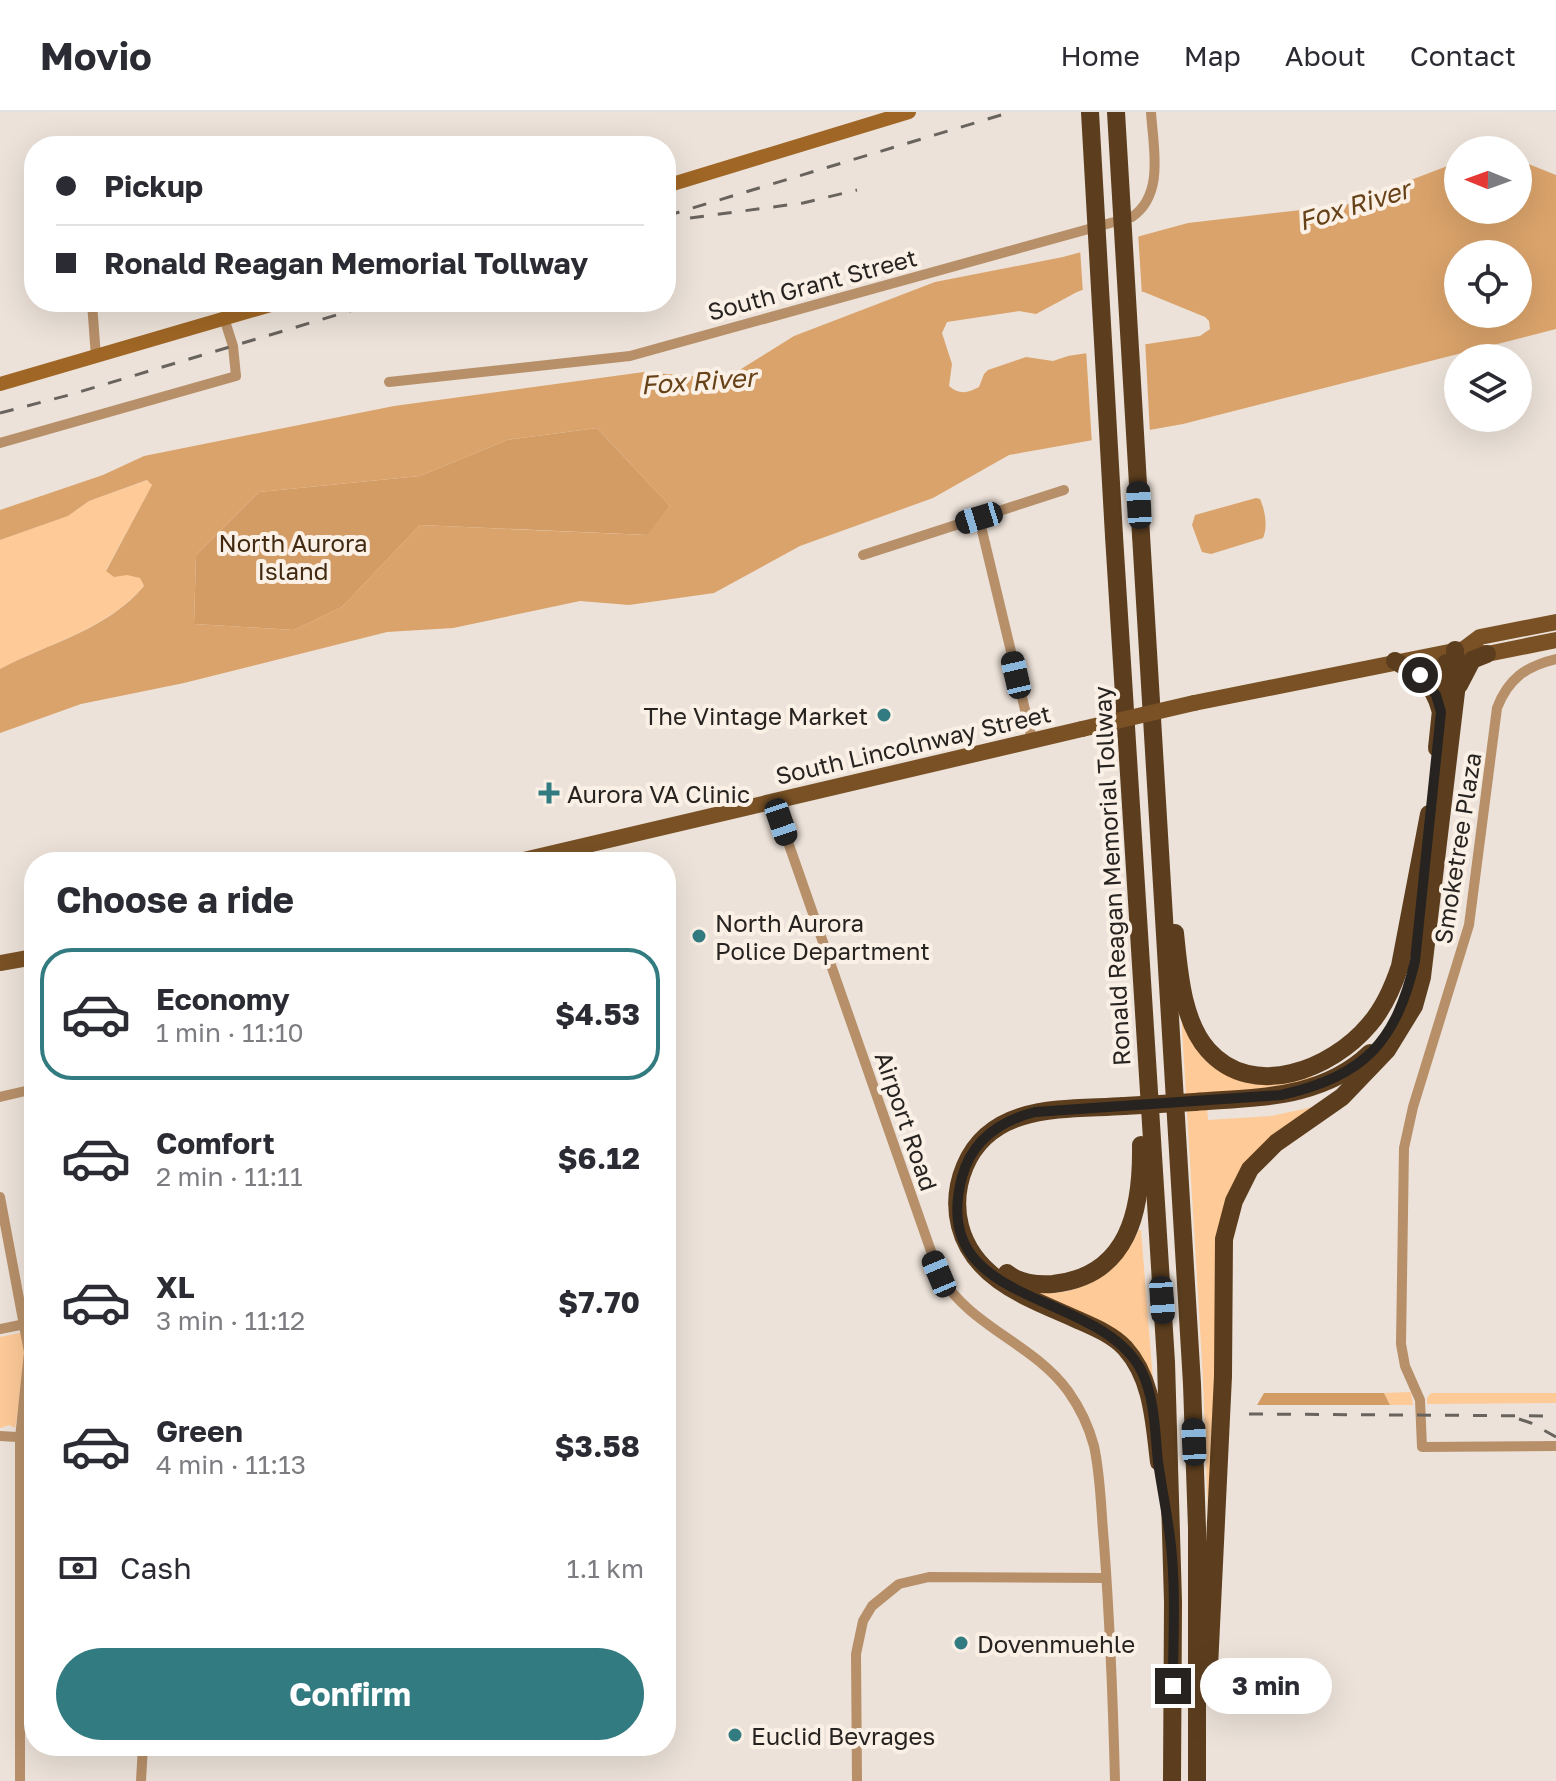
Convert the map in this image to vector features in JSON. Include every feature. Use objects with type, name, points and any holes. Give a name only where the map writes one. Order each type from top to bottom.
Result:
[{"type":"highway","name":"Ronald Reagan Memorial Tollway","points":[[1090,112],[1166,1362],[1172,1781]]},
{"type":"highway","name":"Ronald Reagan Memorial Tollway","points":[[1116,112],[1192,1384],[1197,1528],[1197,1781]]},
{"type":"highway","points":[[1197,1758],[1207,1718],[1217,1526],[1224,1239],[1234,1201],[1250,1169],[1276,1143],[1342,1097],[1387,1050],[1414,1006],[1422,977],[1456,692],[1456,650]]},
{"type":"highway","points":[[1195,1107],[1312,1089],[1359,1064],[1376,1047],[1406,1000],[1415,961],[1441,712],[1456,650]]},
{"type":"highway","points":[[1456,692],[1472,660],[1487,654]]},
{"type":"highway","points":[[1395,661],[1420,675],[1430,685],[1441,712]]},
{"type":"highway","points":[[1158,844],[1170,893],[1186,1000],[1198,1037],[1209,1052],[1239,1072],[1266,1077],[1284,1076],[1330,1057],[1353,1042],[1369,1026],[1388,997],[1400,966],[1431,801]]},
{"type":"highway","points":[[1171,1548],[1151,1404],[1142,1372],[1124,1347],[1097,1329],[999,1281],[980,1265],[964,1241],[958,1218],[958,1193],[964,1168],[974,1148],[989,1132],[1011,1118],[1035,1112],[1272,1107],[1318,1097],[1340,1085],[1387,1050]]},
{"type":"highway","points":[[1124,1111],[1025,1125],[1003,1135],[986,1151],[971,1178],[968,1202],[971,1227],[980,1247],[1012,1277],[1036,1285],[1074,1281],[1103,1266],[1120,1247],[1131,1229],[1139,1189],[1140,1123],[1147,1083]]},
{"type":"main road","points":[[676,183],[909,112]]},
{"type":"main road","points":[[0,384],[245,312]]},
{"type":"main road","name":"South Lincolnway Street","points":[[1456,650],[1480,637],[1556,622]]},
{"type":"main road","name":"South Lincolnway Street","points":[[558,852],[1194,703],[1456,650],[1487,654],[1556,640]]},
{"type":"main road","points":[[0,963],[24,959]]},
{"type":"street","name":"South Grant Street","points":[[389,382],[630,356],[1132,217],[1145,208],[1155,183],[1151,112]]},
{"type":"street","points":[[93,312],[96,357]]},
{"type":"street","points":[[0,443],[236,376],[233,346],[224,318]]},
{"type":"street","points":[[863,555],[1064,490]]},
{"type":"street","points":[[979,518],[1032,739]]},
{"type":"street","name":"Smoketree Plaza","points":[[1556,659],[1535,664],[1515,678],[1497,708],[1469,925],[1413,1107],[1404,1148],[1401,1344],[1405,1366],[1420,1400],[1422,1447],[1556,1446]]},
{"type":"street","name":"Airport Road","points":[[774,802],[939,1274],[953,1295],[974,1316],[1051,1371],[1070,1393],[1084,1417],[1097,1466],[1113,1689],[1115,1781]]},
{"type":"street","points":[[0,1097],[24,1091]]},
{"type":"street","points":[[0,1197],[24,1319]]},
{"type":"street","points":[[0,1329],[24,1324]]},
{"type":"street","points":[[20,1781],[20,1438],[24,1406]]},
{"type":"street","points":[[0,1436],[24,1438]]},
{"type":"street","points":[[857,1781],[858,1638],[872,1606],[899,1584],[929,1577],[1106,1578]]},
{"type":"street","points":[[141,1781],[142,1756]]},
{"type":"shaded area","points":[[148,480],[152,485],[106,570],[114,577],[127,574],[140,578],[144,586],[129,601],[95,624],[0,669],[0,540],[68,516],[89,501]]},
{"type":"shaded area","points":[[1181,1012],[1211,1062],[1312,1074],[1314,1081],[1283,1087],[1206,1093],[1208,1120],[1271,1116],[1313,1107],[1252,1157],[1217,1312],[1209,1544],[1203,1378]]},
{"type":"shaded area","points":[[1139,1230],[1153,1381],[1145,1366],[1031,1291],[1065,1292],[1095,1280],[1120,1259]]},
{"type":"shaded area","points":[[24,1332],[24,1379],[15,1428],[9,1425],[0,1428],[0,1337]]},
{"type":"shaded area","points":[[1411,1392],[1413,1405],[1390,1405],[1384,1393]]},
{"type":"shaded area","points":[[1431,1393],[1556,1393],[1556,1403],[1427,1404]]},
{"type":"green space","name":"North Aurora Island","points":[[597,428],[670,506],[648,535],[420,525],[342,607],[294,630],[194,624],[196,555],[259,492],[420,476],[507,440]]},
{"type":"green space","points":[[1264,1393],[1384,1393],[1390,1405],[1257,1405]]},
{"type":"water","name":"Fox River","points":[[1532,166],[1556,175],[1556,329],[1497,344],[1444,344],[1444,358],[1183,424],[1009,455],[933,498],[800,546],[714,593],[629,605],[580,601],[453,628],[387,632],[184,683],[81,704],[0,733],[0,669],[95,625],[113,614],[144,586],[140,578],[127,575],[114,577],[106,571],[152,485],[147,480],[89,501],[68,516],[0,540],[0,510],[103,475],[144,456],[394,406],[644,372],[725,379],[794,336],[935,282],[1063,257],[1188,223],[1345,205],[1444,167],[1444,224],[1532,224]],"holes":[[[1088,288],[1144,292],[1205,317],[1210,329],[1200,336],[1068,356],[1053,361],[1026,357],[988,370],[979,387],[971,391],[960,392],[949,386],[952,364],[942,333],[947,322],[1019,311],[1036,314]],[[597,428],[670,506],[647,535],[420,525],[342,607],[294,630],[194,624],[196,555],[259,492],[420,476],[507,440]]]},
{"type":"water","points":[[1260,499],[1264,513],[1263,538],[1211,554],[1202,552],[1192,525],[1195,515]]},
{"type":"pier","points":[[1138,232],[1142,295],[1118,292],[1083,294],[1080,248]]},
{"type":"pier","points":[[1145,339],[1150,434],[1092,445],[1086,349]]},
{"type":"railway","points":[[676,213],[1011,112]]},
{"type":"railway","points":[[690,218],[803,203],[857,190]]},
{"type":"railway","points":[[0,413],[347,312]]},
{"type":"railway","points":[[1249,1414],[1556,1416]]},
{"type":"railway","points":[[1519,1419],[1556,1437]]},
{"type":"place","name":"The Vintage Market","points":[[884,715]]},
{"type":"place","name":"Aurora VA Clinic","points":[[549,793]]},
{"type":"place","name":"North Aurora Police Department","points":[[699,936]]},
{"type":"place","name":"Dovenmuehle","points":[[961,1643]]},
{"type":"place","name":"Euclid Bevrages","points":[[735,1735]]},
{"type":"route","points":[[1173,1686],[1171,1548],[1151,1404],[1142,1372],[1124,1347],[1097,1329],[1024,1295],[999,1281],[980,1265],[964,1241],[958,1218],[958,1193],[964,1168],[974,1148],[989,1132],[1011,1118],[1035,1112],[1281,1095],[1312,1089],[1359,1064],[1376,1047],[1406,1000],[1415,961],[1441,712],[1436,695],[1420,675]]}]
